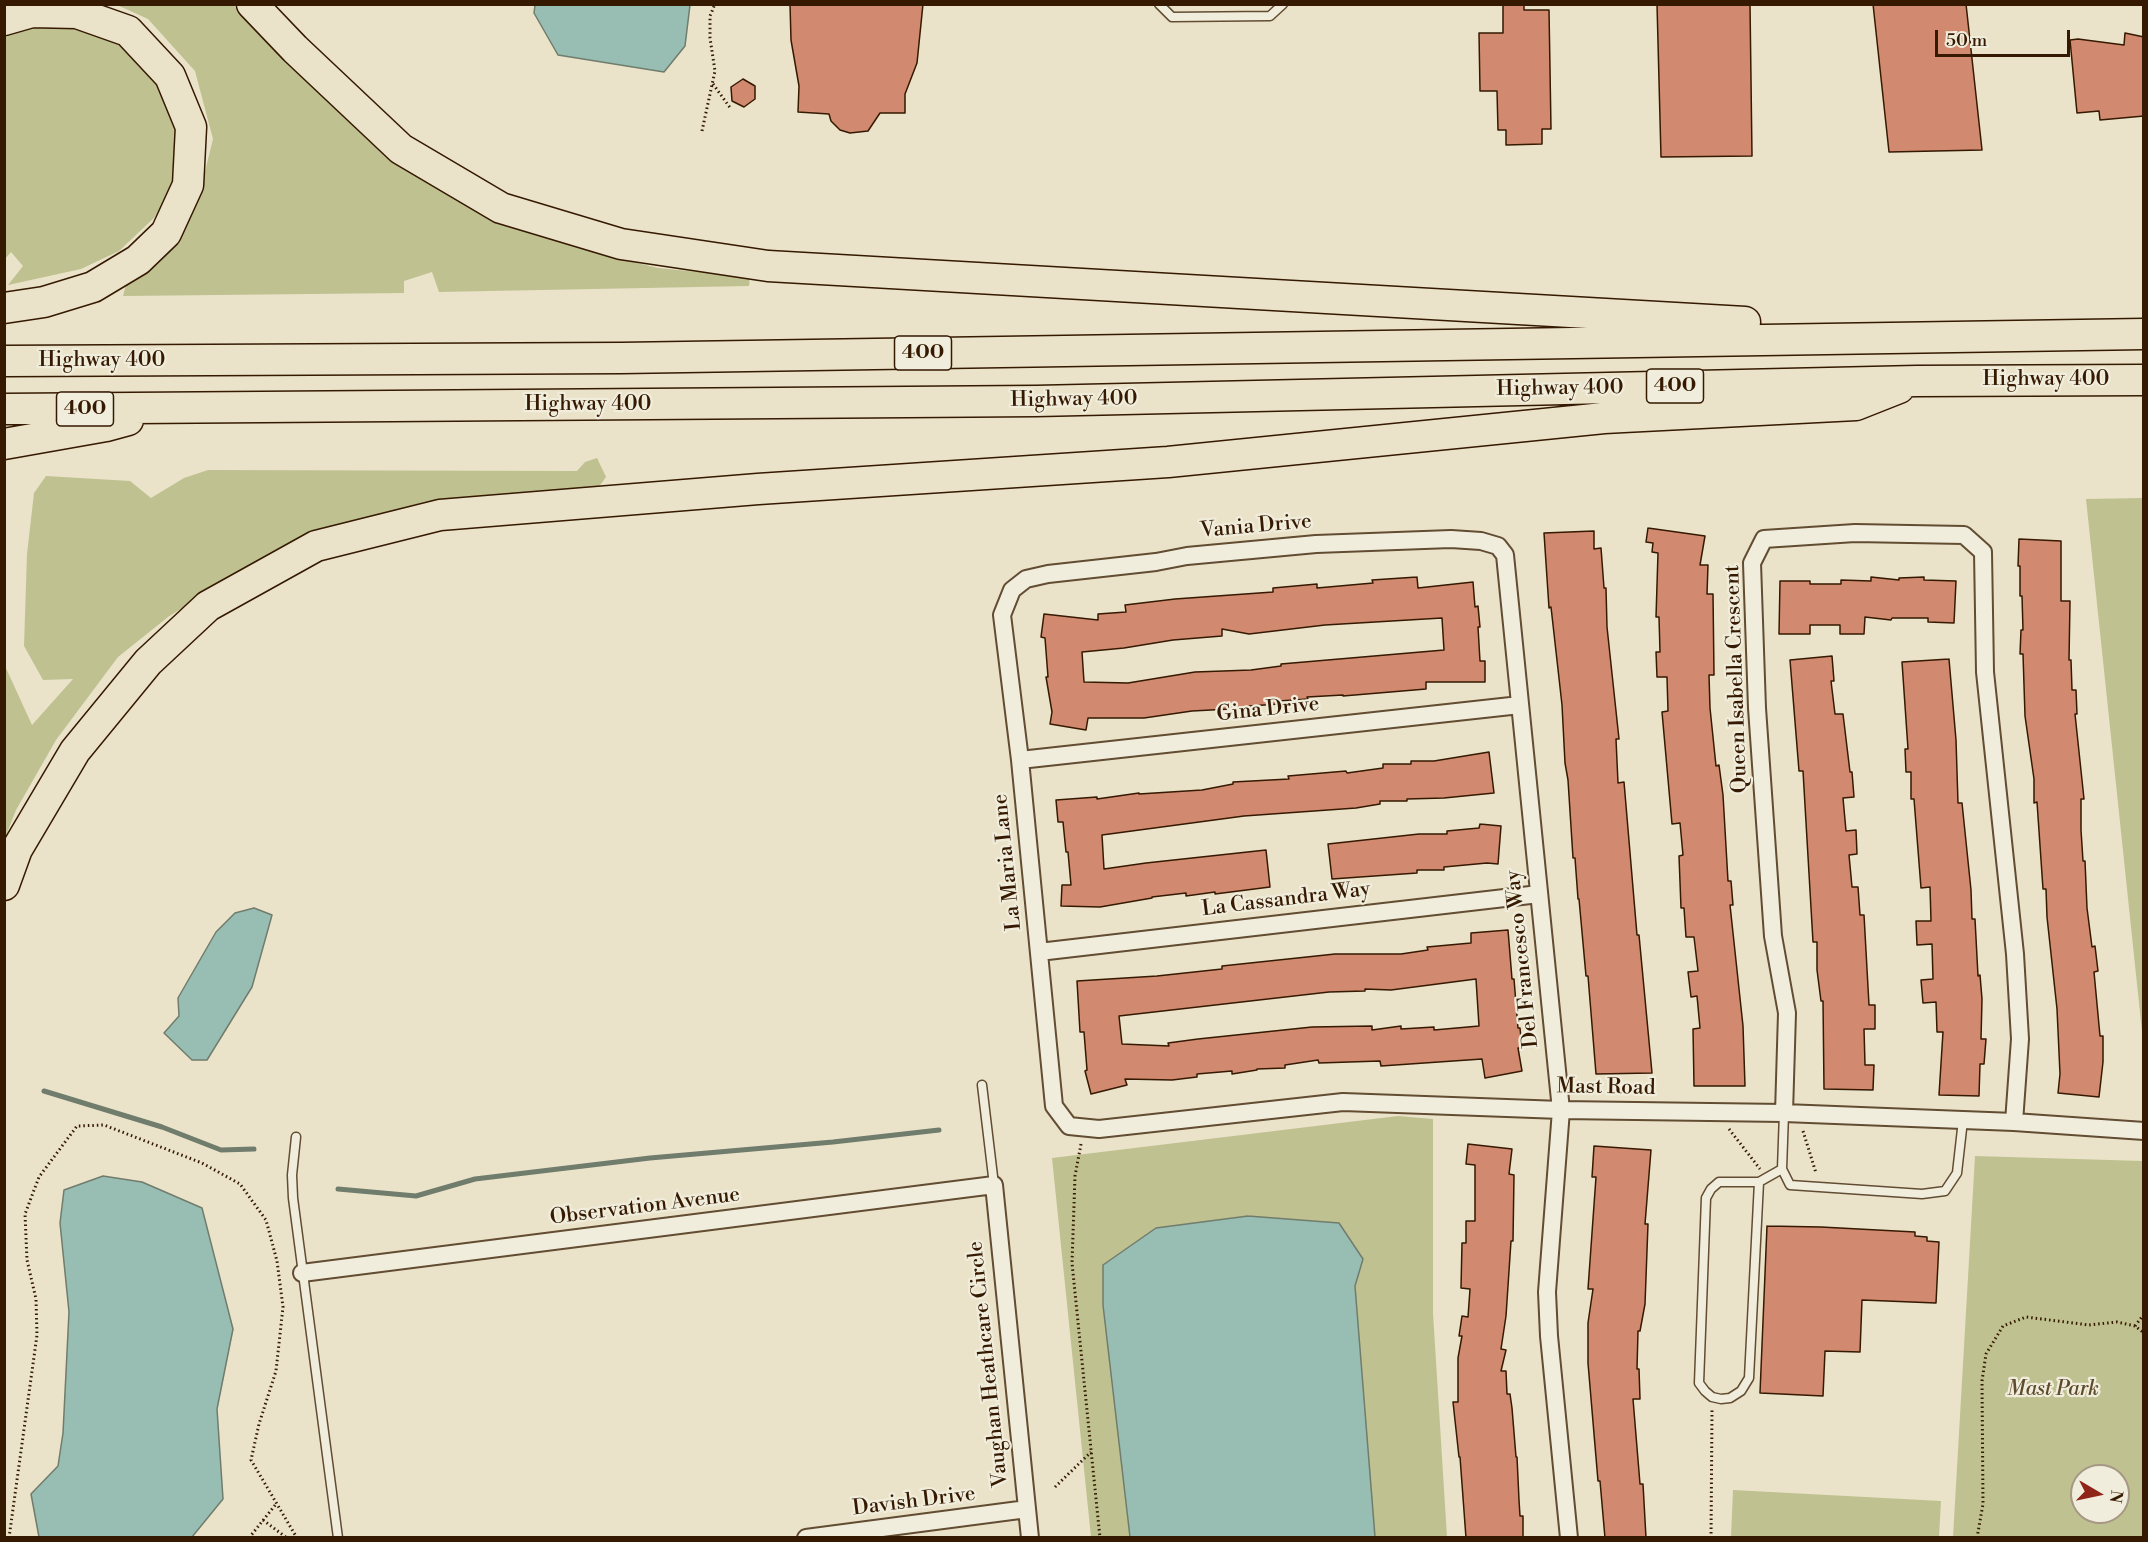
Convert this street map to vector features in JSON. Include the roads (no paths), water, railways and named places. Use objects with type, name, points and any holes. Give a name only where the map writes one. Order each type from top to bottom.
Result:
[{"type":"highway","points":[[252,4],[295,49],[401,149],[501,208],[621,244],[768,266],[1785,324],[1842,339]]},
{"type":"highway","points":[[4,20],[32,12],[77,13],[128,31],[170,76],[191,126],[188,185],[166,233],[138,260],[93,287],[44,302],[4,308]]},
{"type":"highway","name":"Highway 400","points":[[4,361],[609,358],[2144,334]]},
{"type":"highway","name":"Highway 400","points":[[4,409],[1035,401],[1917,381],[2144,380]]},
{"type":"highway","points":[[4,885],[17,849],[75,751],[148,662],[208,606],[316,546],[440,515],[758,489],[1168,462],[1604,418],[1856,405],[1917,381]]},
{"type":"highway","points":[[4,444],[106,426],[166,408]]},
{"type":"street","name":"Queen Isabella Crescent","points":[[1790,1113],[1787,1013],[1773,936],[1757,708],[1752,563],[1764,539],[1855,533],[1964,535],[1983,552],[1984,672],[2015,954],[2020,1039],[2014,1122]]},
{"type":"street","name":"Vania Drive","points":[[1012,590],[1026,579],[1048,574],[1156,562],[1187,556],[1316,544],[1451,539],[1481,541],[1498,546],[1505,555]]},
{"type":"street","name":"Del Francesco Way","points":[[1505,555],[1561,1110],[1547,1292],[1549,1336],[1569,1538]]},
{"type":"street","name":"La Maria Lane","points":[[1012,590],[1002,615],[1020,760],[1054,1106],[1077,1127]]},
{"type":"street","name":"Gina Drive","points":[[1020,760],[1520,705]]},
{"type":"street","name":"La Cassandra Way","points":[[1039,952],[1539,894]]},
{"type":"street","name":"Mast Road","points":[[1077,1127],[1099,1129],[1343,1101],[1561,1110],[1790,1113],[2014,1122],[2144,1131]]},
{"type":"street","name":"Observation Avenue","points":[[302,1273],[994,1185]]},
{"type":"street","name":"Vaughan Heathcare Circle","points":[[994,1185],[1030,1538]]},
{"type":"street","name":"Davish Drive","points":[[816,1537],[1027,1509]]},
{"type":"lane","points":[[1159,4],[1172,17],[1270,16],[1283,4]]},
{"type":"lane","points":[[982,1085],[994,1185]]},
{"type":"lane","points":[[1790,1113],[1782,1169],[1790,1185],[1922,1194],[1945,1191],[1957,1173],[1963,1120]]},
{"type":"lane","points":[[296,1137],[292,1175],[302,1273],[338,1538]]},
{"type":"lane","points":[[1763,1180],[1749,1378],[1741,1391],[1730,1398],[1712,1397],[1699,1383],[1706,1198],[1719,1182],[1763,1180],[1782,1169]]},
{"type":"water","points":[[535,5],[690,5],[685,46],[664,72],[558,55],[534,13]]},
{"type":"water","points":[[254,908],[272,915],[252,987],[207,1060],[192,1060],[164,1033],[179,1016],[178,998],[216,932],[235,913]]},
{"type":"water","points":[[103,1176],[142,1182],[202,1208],[233,1329],[217,1409],[223,1499],[192,1537],[39,1537],[31,1494],[58,1466],[63,1433],[69,1312],[60,1223],[64,1190]]},
{"type":"water","points":[[1248,1216],[1339,1223],[1363,1259],[1355,1286],[1375,1537],[1130,1537],[1103,1305],[1103,1265],[1156,1228]]},
{"type":"waterway","points":[[44,1091],[162,1127],[221,1150],[254,1149]]},
{"type":"waterway","points":[[338,1189],[416,1196],[475,1179],[650,1158],[939,1130]]},
{"type":"park label","name":"Mast Park","points":[[2053,1390]]}]
